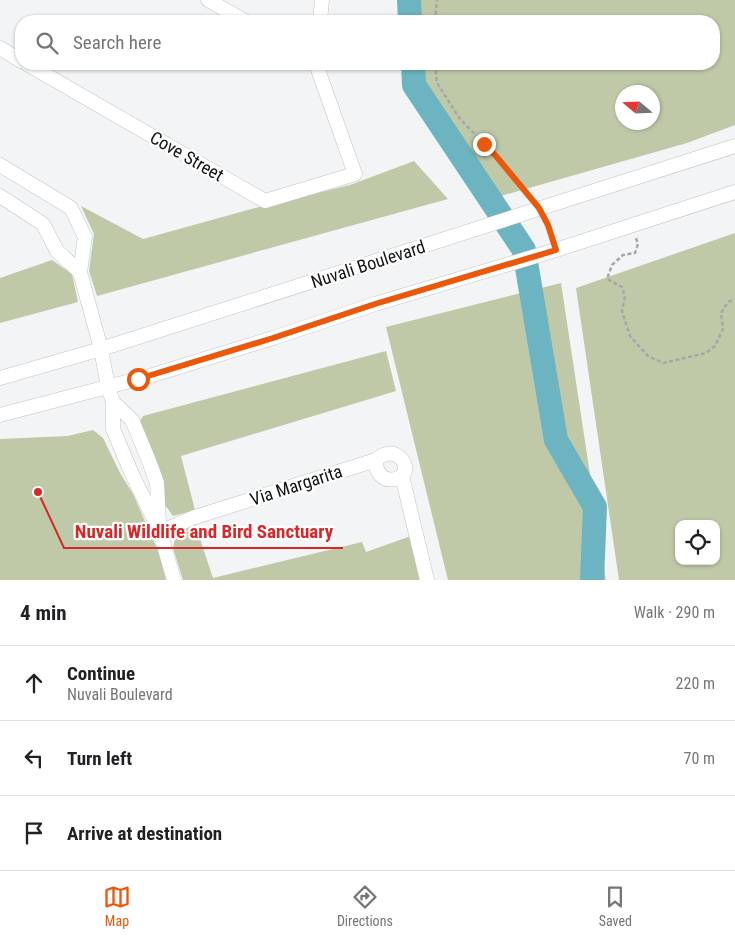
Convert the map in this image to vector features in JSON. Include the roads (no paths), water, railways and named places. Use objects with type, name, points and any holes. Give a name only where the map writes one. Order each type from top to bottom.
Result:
[{"type":"street","points":[[208,0],[234,15]]},
{"type":"street","points":[[321,15],[322,0]]},
{"type":"street","points":[[0,48],[15,57]]},
{"type":"street","name":"Cove Street","points":[[37,70],[265,201],[355,174],[318,70]]},
{"type":"street","name":"Nuvali Boulevard","points":[[0,378],[101,350],[735,146]]},
{"type":"street","points":[[0,164],[71,208],[85,237],[80,272],[113,402],[113,429],[160,532],[174,580]]},
{"type":"street","points":[[0,415],[153,375],[375,304],[550,252],[735,192]]},
{"type":"street","points":[[0,196],[44,224],[57,251],[80,272]]},
{"type":"street","points":[[113,402],[132,420],[157,483],[160,532]]},
{"type":"street","points":[[402,476],[391,480],[381,476],[375,466],[376,460],[381,455],[387,453],[400,457],[404,463],[402,476],[427,580]]},
{"type":"street","name":"Via Margarita","points":[[160,532],[195,517],[376,460]]},
{"type":"waterway","points":[[409,0],[410,15]]},
{"type":"waterway","points":[[413,70],[414,85],[524,250],[556,440],[595,507],[592,580]]},
{"type":"place","name":"Nuvali Wildlife and Bird Sanctuary","points":[[38,492]]}]
